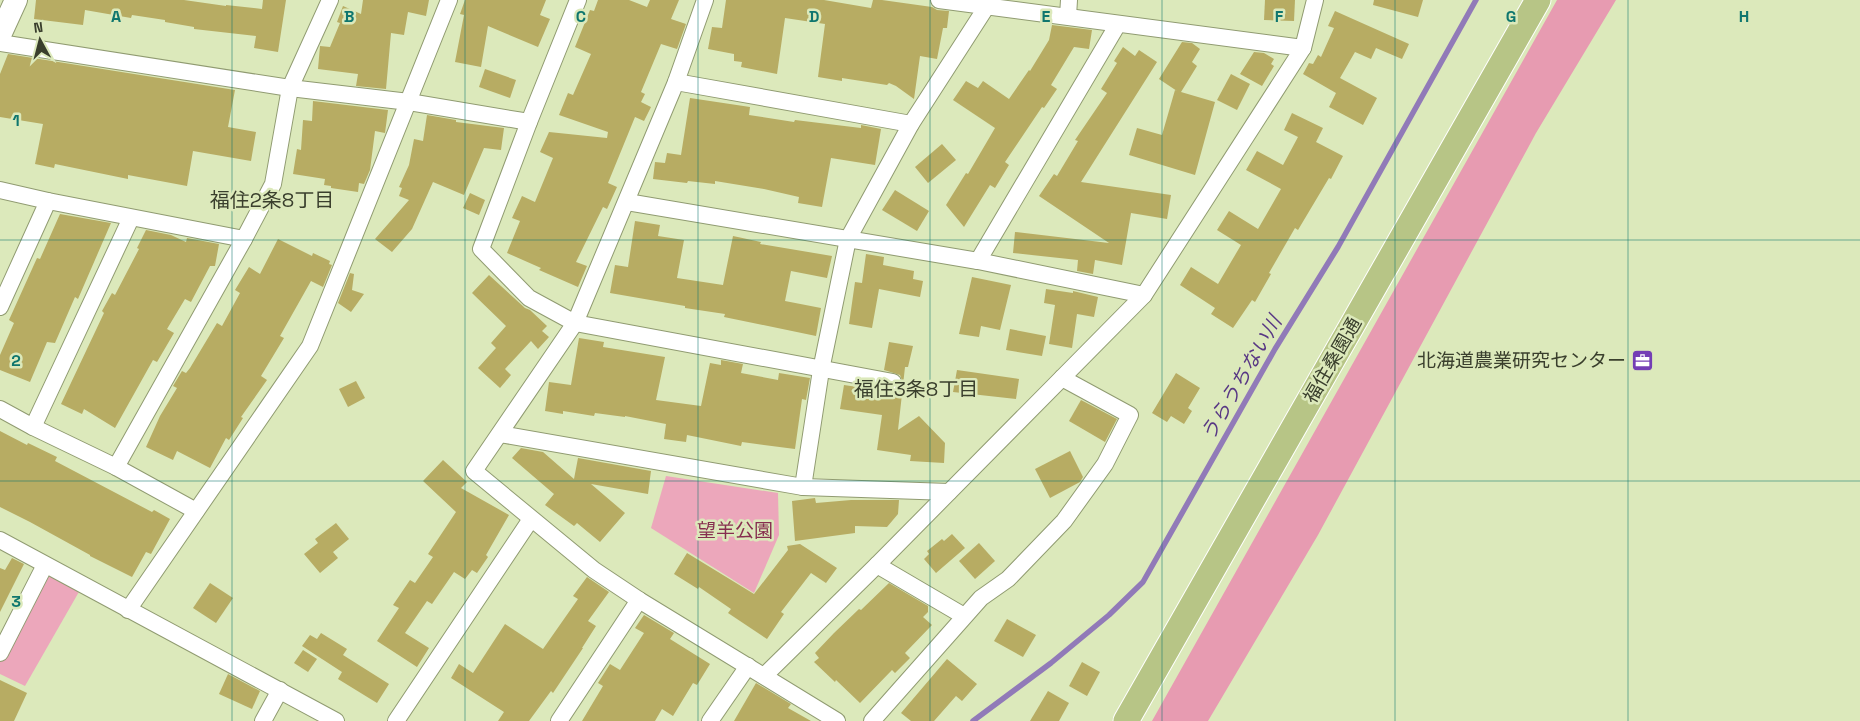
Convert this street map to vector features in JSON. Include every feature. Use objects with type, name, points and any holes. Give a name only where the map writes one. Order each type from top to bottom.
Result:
[{"type":"main road","name":"福住桑園通","points":[[1126,721],[1538,0]]},
{"type":"street","points":[[0,35],[16,0]]},
{"type":"street","points":[[116,467],[244,238],[272,184],[290,88],[330,0]]},
{"type":"street","points":[[128,610],[310,346],[449,0]]},
{"type":"street","points":[[578,0],[481,249],[529,298],[575,323],[893,382]]},
{"type":"street","points":[[705,0],[676,82],[575,323],[474,471],[594,570],[639,600],[837,721]]},
{"type":"street","points":[[939,0],[987,6],[1068,8],[1118,24],[1303,48]]},
{"type":"street","points":[[764,676],[878,565],[1144,295],[1303,48],[1315,0]]},
{"type":"street","points":[[803,487],[821,370],[848,239],[912,124],[987,6]]},
{"type":"street","points":[[978,261],[1118,24]]},
{"type":"street","points":[[0,43],[290,88],[409,102],[529,122]]},
{"type":"street","points":[[676,82],[912,124]]},
{"type":"street","points":[[0,190],[130,218],[244,238]]},
{"type":"street","points":[[0,307],[48,201]]},
{"type":"street","points":[[627,202],[978,261],[1144,295]]},
{"type":"street","points":[[33,427],[130,218]]},
{"type":"street","points":[[872,721],[981,598],[1008,579],[1064,521],[1105,464],[1130,415],[1062,378]]},
{"type":"street","points":[[0,409],[116,467],[196,511]]},
{"type":"street","points":[[500,434],[803,487],[950,492]]},
{"type":"street","points":[[396,721],[531,519]]},
{"type":"street","points":[[0,540],[336,721]]},
{"type":"street","points":[[0,653],[45,565]]},
{"type":"street","points":[[878,565],[964,616]]},
{"type":"street","points":[[559,721],[639,600]]},
{"type":"street","points":[[710,721],[748,666]]},
{"type":"street","points":[[263,721],[280,690]]},
{"type":"green space","name":"望羊公園","points":[[666,476],[778,493],[779,535],[754,593],[651,528]]},
{"type":"green space","points":[[50,570],[80,590],[25,686],[0,674],[0,661]]},
{"type":"shaded area","points":[[1557,0],[1616,0],[1536,133],[1318,535],[1208,721],[1152,721]]},
{"type":"building","points":[[36,0],[184,0],[262,9],[263,0],[286,0],[278,52],[254,48],[256,36],[194,29],[194,27],[165,22],[165,20],[132,15],[131,18],[85,10],[83,25],[34,19]]},
{"type":"building","points":[[363,0],[429,0],[426,16],[408,12],[404,35],[391,33],[386,89],[356,86],[358,74],[318,69],[320,46],[330,47],[340,23],[337,22],[343,6],[361,14]]},
{"type":"building","points":[[465,0],[546,0],[540,15],[550,19],[538,47],[488,26],[481,67],[455,62],[464,15],[460,14]]},
{"type":"building","points":[[598,0],[629,0],[647,7],[650,0],[679,0],[671,19],[686,24],[677,49],[661,44],[641,92],[645,94],[641,102],[651,107],[644,121],[635,117],[608,183],[617,187],[607,209],[603,207],[576,262],[587,266],[578,287],[539,270],[541,268],[507,253],[520,221],[512,218],[522,196],[535,202],[553,158],[540,152],[549,132],[607,138],[608,132],[559,115],[568,93],[573,95],[591,54],[575,47],[590,10],[594,11]]},
{"type":"building","points":[[726,0],[824,0],[871,8],[873,0],[882,0],[949,11],[947,28],[943,28],[937,59],[920,56],[914,99],[889,83],[887,85],[842,78],[842,81],[818,77],[825,24],[785,18],[777,74],[741,67],[742,62],[734,61],[734,54],[708,49],[712,27],[722,28]]},
{"type":"building","points":[[1265,0],[1295,0],[1294,21],[1264,20]]},
{"type":"building","points":[[1374,0],[1423,0],[1418,17],[1373,5]]},
{"type":"building","points":[[1335,11],[1409,44],[1402,59],[1376,48],[1371,59],[1355,52],[1340,78],[1377,98],[1363,125],[1329,107],[1336,93],[1303,74],[1309,63],[1313,64],[1318,55],[1321,57],[1334,28],[1328,26]]},
{"type":"building","points":[[1052,25],[1092,30],[1089,49],[1074,47],[1051,85],[1057,89],[1044,108],[1042,107],[1005,162],[1009,165],[995,188],[990,185],[964,227],[946,205],[966,173],[968,174],[995,128],[953,100],[966,81],[978,88],[983,81],[1009,99],[1030,71],[1049,40]]},
{"type":"building","points":[[1182,42],[1192,43],[1200,49],[1192,62],[1197,66],[1181,92],[1215,102],[1195,175],[1129,155],[1137,128],[1162,135],[1175,90],[1177,91],[1159,79]]},
{"type":"building","points":[[1123,47],[1135,56],[1139,50],[1157,62],[1081,182],[1171,195],[1167,219],[1131,213],[1122,265],[1095,260],[1093,274],[1077,271],[1078,260],[1013,253],[1015,232],[1109,243],[1039,196],[1054,174],[1057,176],[1078,141],[1075,140],[1107,93],[1101,89],[1117,63],[1114,61]]},
{"type":"building","points":[[1254,52],[1264,53],[1274,59],[1271,64],[1274,66],[1262,86],[1240,74]]},
{"type":"building","points":[[8,54],[235,90],[228,127],[256,132],[251,161],[193,151],[187,186],[128,175],[128,179],[55,164],[54,168],[35,164],[43,124],[0,117],[0,74]]},
{"type":"building","points":[[485,69],[516,80],[510,98],[479,87]]},
{"type":"building","points":[[1231,74],[1250,84],[1237,110],[1217,100]]},
{"type":"building","points":[[690,98],[750,107],[749,115],[794,122],[795,120],[861,128],[861,125],[881,129],[875,165],[831,158],[822,207],[798,203],[799,197],[764,189],[715,181],[715,184],[653,179],[655,162],[665,163],[667,153],[681,155]]},
{"type":"building","points":[[313,101],[388,110],[385,133],[375,131],[370,170],[364,184],[359,183],[358,192],[331,188],[331,186],[324,185],[325,179],[293,174],[297,149],[301,150],[303,120],[312,121]]},
{"type":"building","points":[[1292,113],[1323,128],[1316,142],[1343,156],[1331,179],[1329,178],[1298,230],[1295,228],[1255,302],[1252,300],[1233,328],[1211,314],[1215,308],[1180,285],[1191,267],[1218,284],[1241,245],[1217,230],[1229,211],[1258,229],[1281,189],[1246,170],[1257,151],[1283,165],[1298,137],[1284,130]]},
{"type":"building","points":[[427,115],[456,120],[456,122],[504,128],[501,150],[484,148],[464,195],[433,182],[412,229],[392,252],[375,239],[409,200],[399,196],[402,188],[399,187],[409,165],[414,139],[423,141]]},
{"type":"building","points":[[942,144],[956,160],[928,183],[915,167]]},
{"type":"building","points":[[895,190],[929,211],[917,231],[882,210]]},
{"type":"building","points":[[470,193],[485,200],[479,215],[463,208]]},
{"type":"building","points":[[60,214],[111,223],[78,299],[75,297],[55,343],[47,342],[30,382],[0,370],[0,355],[14,323],[9,320],[37,258],[40,259]]},
{"type":"building","points":[[635,221],[660,225],[658,236],[684,240],[677,278],[723,285],[733,236],[761,242],[760,244],[832,256],[827,278],[791,271],[785,301],[821,308],[816,336],[724,317],[725,314],[610,293],[615,265],[628,267]]},
{"type":"building","points":[[146,230],[171,235],[186,242],[187,238],[219,244],[215,266],[210,266],[191,302],[185,299],[167,329],[174,333],[157,362],[153,360],[115,428],[84,409],[82,414],[61,404],[104,313],[102,311],[112,293],[115,295],[139,249],[137,248]]},
{"type":"building","points":[[278,239],[312,256],[313,253],[330,261],[329,264],[332,265],[323,287],[311,281],[280,336],[284,338],[261,376],[267,380],[241,417],[243,418],[229,440],[226,438],[210,468],[177,451],[173,460],[146,447],[160,416],[177,388],[173,386],[182,371],[186,373],[190,368],[217,323],[222,326],[240,293],[235,290],[249,267],[260,274]]},
{"type":"building","points":[[866,254],[884,257],[883,265],[914,271],[913,279],[923,281],[920,297],[879,289],[872,328],[849,324],[855,282],[862,283]]},
{"type":"building","points":[[350,273],[354,274],[352,290],[364,294],[351,312],[338,303]]},
{"type":"building","points":[[489,275],[547,326],[542,331],[549,337],[538,349],[531,341],[505,369],[511,375],[500,388],[478,368],[496,348],[491,343],[506,326],[472,293]]},
{"type":"building","points":[[972,277],[1011,285],[1000,330],[981,326],[979,337],[959,334]]},
{"type":"building","points":[[1046,289],[1073,293],[1073,291],[1098,297],[1094,317],[1077,314],[1072,348],[1049,344],[1055,305],[1044,303]]},
{"type":"building","points":[[1010,329],[1046,336],[1042,356],[1006,350]]},
{"type":"building","points":[[579,338],[604,342],[603,347],[665,357],[656,400],[701,406],[710,363],[721,365],[721,360],[743,364],[741,373],[778,380],[779,373],[810,378],[806,400],[802,399],[795,449],[742,442],[741,446],[687,435],[686,442],[664,439],[666,424],[625,416],[595,413],[594,416],[563,411],[563,414],[545,411],[549,382],[571,385]]},
{"type":"building","points":[[889,342],[913,346],[908,367],[905,367],[898,430],[919,416],[945,443],[944,463],[910,461],[911,455],[877,450],[882,415],[840,409],[844,385],[891,392],[901,388],[903,383],[900,375],[884,370]]},
{"type":"building","points":[[957,370],[1019,379],[1016,399],[953,392]]},
{"type":"building","points":[[1176,373],[1200,388],[1188,408],[1192,411],[1184,424],[1171,416],[1167,422],[1152,413]]},
{"type":"building","points":[[356,381],[365,398],[348,407],[339,389]]},
{"type":"building","points":[[1081,400],[1117,419],[1105,442],[1069,421]]},
{"type":"building","points":[[0,431],[27,445],[28,443],[57,457],[55,461],[152,512],[154,510],[170,519],[151,554],[146,552],[132,577],[0,507]]},
{"type":"building","points":[[521,448],[543,452],[574,479],[578,458],[651,471],[648,494],[591,484],[625,513],[600,542],[577,523],[574,526],[545,505],[554,494],[512,458]]},
{"type":"building","points":[[1070,451],[1083,477],[1080,482],[1050,498],[1035,469]]},
{"type":"building","points":[[443,460],[467,482],[461,488],[509,515],[486,555],[488,557],[477,573],[472,570],[465,579],[454,572],[432,604],[427,601],[405,633],[429,648],[417,667],[377,641],[399,608],[393,605],[410,580],[415,583],[433,557],[428,554],[456,512],[423,481]]},
{"type":"building","points":[[815,498],[816,503],[851,500],[899,500],[898,514],[887,527],[855,526],[855,533],[795,541],[792,501]]},
{"type":"building","points":[[336,523],[349,539],[333,552],[338,558],[320,573],[304,554],[318,543],[315,539]]},
{"type":"building","points":[[952,534],[965,548],[936,573],[924,559],[929,554],[927,551]]},
{"type":"building","points":[[979,543],[995,561],[975,579],[959,561]]},
{"type":"building","points":[[800,544],[837,568],[826,583],[811,573],[781,612],[784,614],[767,639],[728,613],[731,609],[699,587],[698,589],[674,574],[687,553],[754,594],[788,550],[787,546]]},
{"type":"building","points":[[12,558],[24,564],[0,612],[0,568],[5,570]]},
{"type":"building","points":[[587,577],[609,592],[588,621],[596,626],[553,693],[551,691],[529,721],[498,721],[504,712],[451,678],[459,664],[473,673],[505,624],[543,649],[578,599],[573,596]]},
{"type":"building","points":[[210,583],[233,598],[216,623],[193,608]]},
{"type":"building","points":[[889,583],[928,606],[928,612],[923,617],[932,625],[905,653],[910,658],[895,673],[892,670],[860,703],[814,662],[819,658],[815,653],[859,609],[861,610]]},
{"type":"building","points":[[644,615],[674,633],[670,639],[710,664],[697,685],[693,683],[673,716],[662,709],[655,721],[582,721],[603,686],[598,683],[610,664],[620,670],[644,633],[635,628]]},
{"type":"building","points":[[1007,619],[1036,635],[1023,657],[994,641]]},
{"type":"building","points":[[321,633],[347,649],[343,655],[389,684],[377,703],[338,679],[342,672],[302,646],[310,635],[317,639]]},
{"type":"building","points":[[303,650],[317,659],[308,672],[294,663]]},
{"type":"building","points":[[947,659],[977,684],[962,701],[956,696],[934,721],[911,721],[901,713]]},
{"type":"building","points":[[1082,662],[1100,672],[1087,696],[1069,686]]},
{"type":"building","points":[[228,674],[260,691],[252,709],[219,694]]},
{"type":"building","points":[[0,680],[27,693],[14,721],[0,721]]},
{"type":"building","points":[[756,683],[791,704],[788,708],[811,721],[734,721]]},
{"type":"building","points":[[1048,691],[1069,703],[1059,721],[1030,721]]},
{"type":"waterway","name":"うらうちない川","points":[[973,721],[1051,663],[1109,615],[1143,582],[1275,349],[1338,247],[1476,0]]},
{"type":"place","name":"北海道農業研究センター","points":[[1642,360]]},
{"type":"district","name":"福住2条8丁目","points":[[272,200]]},
{"type":"district","name":"福住3条8丁目","points":[[916,389]]}]
